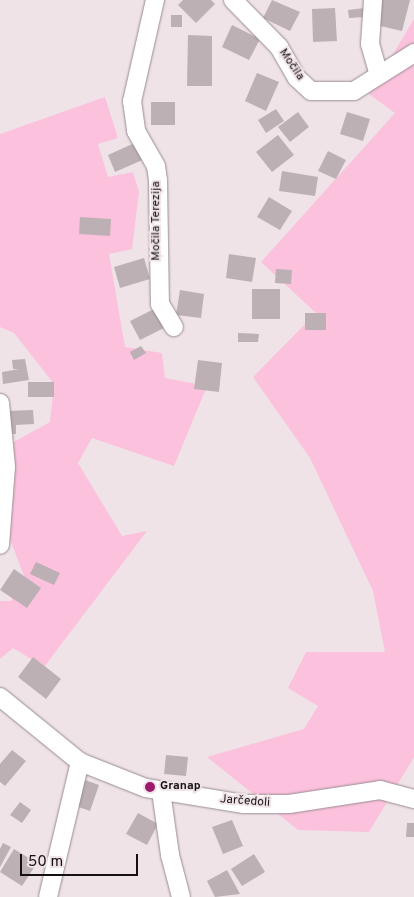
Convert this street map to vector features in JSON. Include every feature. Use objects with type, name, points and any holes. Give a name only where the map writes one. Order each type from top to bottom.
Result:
[{"type":"street","name":"Močila Terezija","points":[[155,0],[132,101],[136,131],[156,166],[158,180],[160,304],[174,327]]},
{"type":"street","name":"Močila","points":[[233,0],[279,46],[297,78],[311,91],[354,92],[414,53]]},
{"type":"street","points":[[372,0],[370,44],[379,75]]},
{"type":"street","points":[[0,403],[6,467],[0,545]]},
{"type":"street","name":"Jarčedoli","points":[[0,697],[80,762],[160,791],[244,804],[289,804],[380,790],[414,799]]},
{"type":"street","points":[[48,897],[80,762]]},
{"type":"street","points":[[160,791],[170,855],[182,897]]},
{"type":"shaded area","points":[[414,19],[414,757],[369,832],[298,830],[207,757],[304,729],[318,706],[288,688],[306,652],[385,652],[373,591],[310,458],[253,377],[316,313],[261,262],[395,113],[369,94]]},
{"type":"shaded area","points":[[105,97],[118,138],[98,144],[108,177],[133,172],[139,192],[132,249],[109,254],[125,347],[162,353],[165,378],[207,386],[174,466],[92,438],[78,463],[122,536],[147,531],[44,667],[13,648],[0,659],[0,601],[11,601],[24,576],[8,534],[10,444],[50,422],[54,384],[14,333],[0,327],[0,134]]},
{"type":"building","points":[[183,0],[211,0],[215,4],[196,23],[178,5]]},
{"type":"building","points":[[272,0],[300,12],[290,31],[263,18]]},
{"type":"building","points":[[382,0],[410,0],[402,31],[376,25]]},
{"type":"building","points":[[335,8],[337,41],[313,42],[312,9]]},
{"type":"building","points":[[365,8],[365,17],[349,18],[348,10]]},
{"type":"building","points":[[171,15],[182,15],[182,27],[171,27]]},
{"type":"building","points":[[232,25],[260,39],[249,60],[222,47]]},
{"type":"building","points":[[188,35],[212,36],[212,86],[187,86]]},
{"type":"building","points":[[257,73],[279,82],[266,111],[245,101]]},
{"type":"building","points":[[151,102],[175,102],[175,125],[151,125]]},
{"type":"building","points":[[276,109],[284,121],[266,133],[258,120]]},
{"type":"building","points":[[298,112],[309,127],[290,142],[278,127]]},
{"type":"building","points":[[347,112],[370,119],[363,141],[340,134]]},
{"type":"building","points":[[278,135],[294,155],[272,172],[256,152]]},
{"type":"building","points":[[139,141],[147,158],[115,172],[108,155]]},
{"type":"building","points":[[328,151],[346,160],[336,179],[318,171]]},
{"type":"building","points":[[282,171],[318,177],[315,196],[279,191]]},
{"type":"building","points":[[269,197],[292,211],[280,230],[257,217]]},
{"type":"building","points":[[80,217],[111,219],[110,236],[79,234]]},
{"type":"building","points":[[229,254],[256,258],[252,282],[226,278]]},
{"type":"building","points":[[144,258],[150,279],[120,288],[114,267]]},
{"type":"building","points":[[276,269],[292,270],[291,284],[275,283]]},
{"type":"building","points":[[252,289],[280,289],[280,319],[252,319]]},
{"type":"building","points":[[180,290],[204,294],[201,318],[176,315]]},
{"type":"building","points":[[154,309],[164,328],[140,340],[130,321]]},
{"type":"building","points":[[305,313],[326,313],[326,330],[305,330]]},
{"type":"building","points":[[238,333],[259,334],[258,342],[238,342]]},
{"type":"building","points":[[141,346],[146,353],[134,360],[130,352]]},
{"type":"building","points":[[25,359],[29,380],[3,384],[2,372],[19,369],[13,369],[12,360]]},
{"type":"building","points":[[198,360],[222,363],[219,392],[194,389]]},
{"type":"building","points":[[28,382],[54,382],[54,397],[28,397]]},
{"type":"building","points":[[33,410],[34,424],[16,425],[16,434],[8,434],[7,411]]},
{"type":"building","points":[[36,562],[60,573],[54,585],[30,574]]},
{"type":"building","points":[[14,569],[41,588],[27,608],[0,590]]},
{"type":"building","points":[[33,657],[61,679],[46,699],[18,677]]},
{"type":"building","points":[[12,750],[26,761],[5,786],[0,782],[0,764]]},
{"type":"building","points":[[166,755],[188,757],[186,776],[164,774]]},
{"type":"building","points":[[85,780],[99,785],[90,811],[76,806]]},
{"type":"building","points":[[20,802],[31,810],[22,823],[10,815]]},
{"type":"building","points":[[138,813],[158,824],[147,845],[126,834]]},
{"type":"building","points":[[232,820],[243,846],[223,854],[212,827]]},
{"type":"building","points":[[407,823],[414,823],[414,837],[406,837]]},
{"type":"building","points":[[3,843],[11,847],[0,867],[0,849]]},
{"type":"building","points":[[14,849],[37,863],[22,886],[0,872]]},
{"type":"building","points":[[254,854],[265,872],[242,886],[231,869]]},
{"type":"building","points":[[227,870],[240,894],[215,897],[207,881]]},
{"type":"place","name":"Granap","points":[[150,787]]}]
